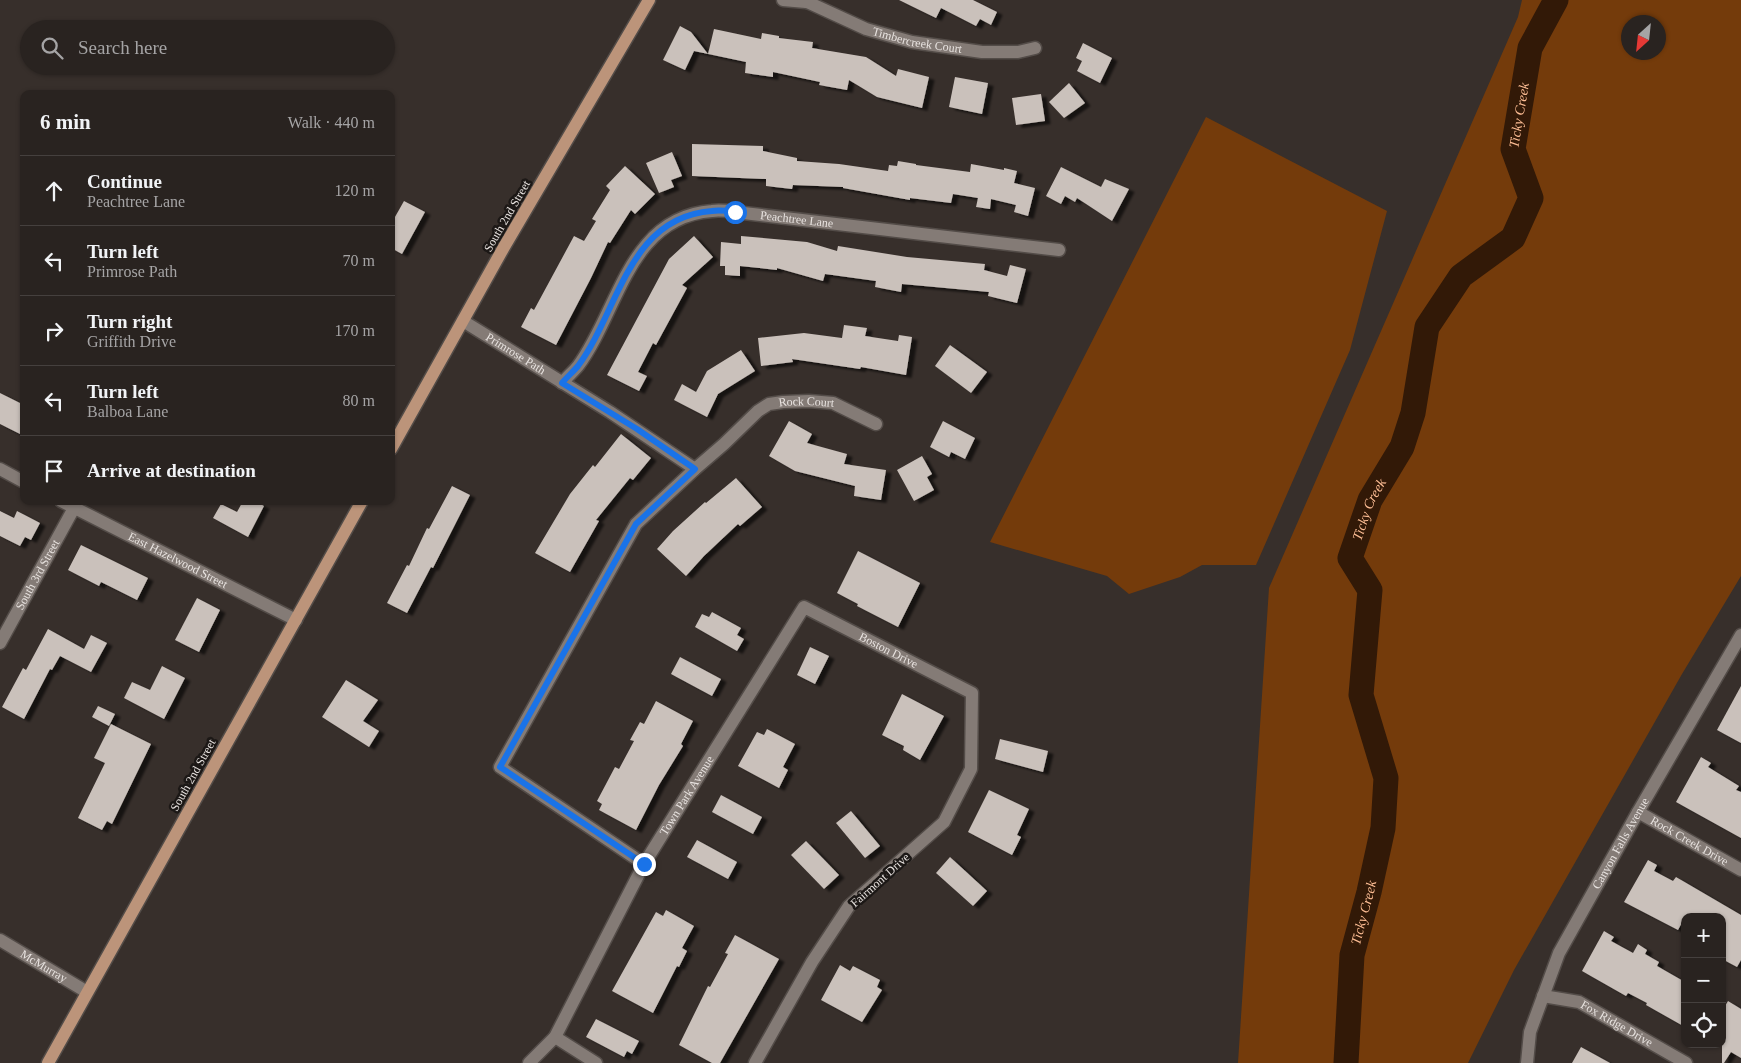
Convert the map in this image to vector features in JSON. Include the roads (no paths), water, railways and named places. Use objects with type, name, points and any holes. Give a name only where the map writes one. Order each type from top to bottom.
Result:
[{"type":"main road","name":"South 2nd Street","points":[[395,442],[504,247],[649,0]]},
{"type":"main road","name":"South 2nd Street","points":[[48,1063],[360,505]]},
{"type":"street","name":"Timbercreek Court","points":[[783,0],[805,1],[866,29],[912,42],[982,52],[1018,52],[1035,48]]},
{"type":"street","name":"Peachtree Lane","points":[[562,383],[578,366],[643,247],[654,235],[667,226],[696,214],[712,211],[735,212],[1059,250]]},
{"type":"street","name":"Primrose Path","points":[[463,321],[630,425],[695,469]]},
{"type":"street","name":"Rock Court","points":[[644,864],[500,767],[636,524],[758,411],[769,404],[783,402],[809,401],[833,403],[876,424]]},
{"type":"street","points":[[0,469],[20,480]]},
{"type":"street","name":"East Hazelwood Street","points":[[68,505],[296,620]]},
{"type":"street","name":"South 3rd Street","points":[[0,643],[74,508]]},
{"type":"street","name":"Boston Drive","points":[[804,607],[972,693]]},
{"type":"street","name":"Town Park Avenue","points":[[529,1063],[555,1037],[644,864],[804,607]]},
{"type":"street","name":"Canyon Falls Avenue","points":[[1527,1063],[1530,1032],[1559,953],[1638,812],[1739,643]]},
{"type":"street","name":"Fairmont Drive","points":[[756,1063],[812,962],[849,906],[944,822],[971,769],[972,693]]},
{"type":"street","name":"Rock Creek Drive","points":[[1638,812],[1741,870]]},
{"type":"street","name":"McMurray","points":[[0,940],[87,992]]},
{"type":"street","name":"Fox Ridge Drive","points":[[1543,996],[1579,1002],[1686,1063]]},
{"type":"street","points":[[555,1037],[596,1063]]},
{"type":"waterway","name":"Ticky Creek","points":[[1346,1063],[1352,955],[1369,892],[1383,828],[1386,778],[1361,695],[1370,590],[1350,558],[1370,500],[1402,447],[1413,413],[1427,327],[1461,276],[1513,238],[1531,198],[1513,149],[1530,48],[1556,0]]}]
